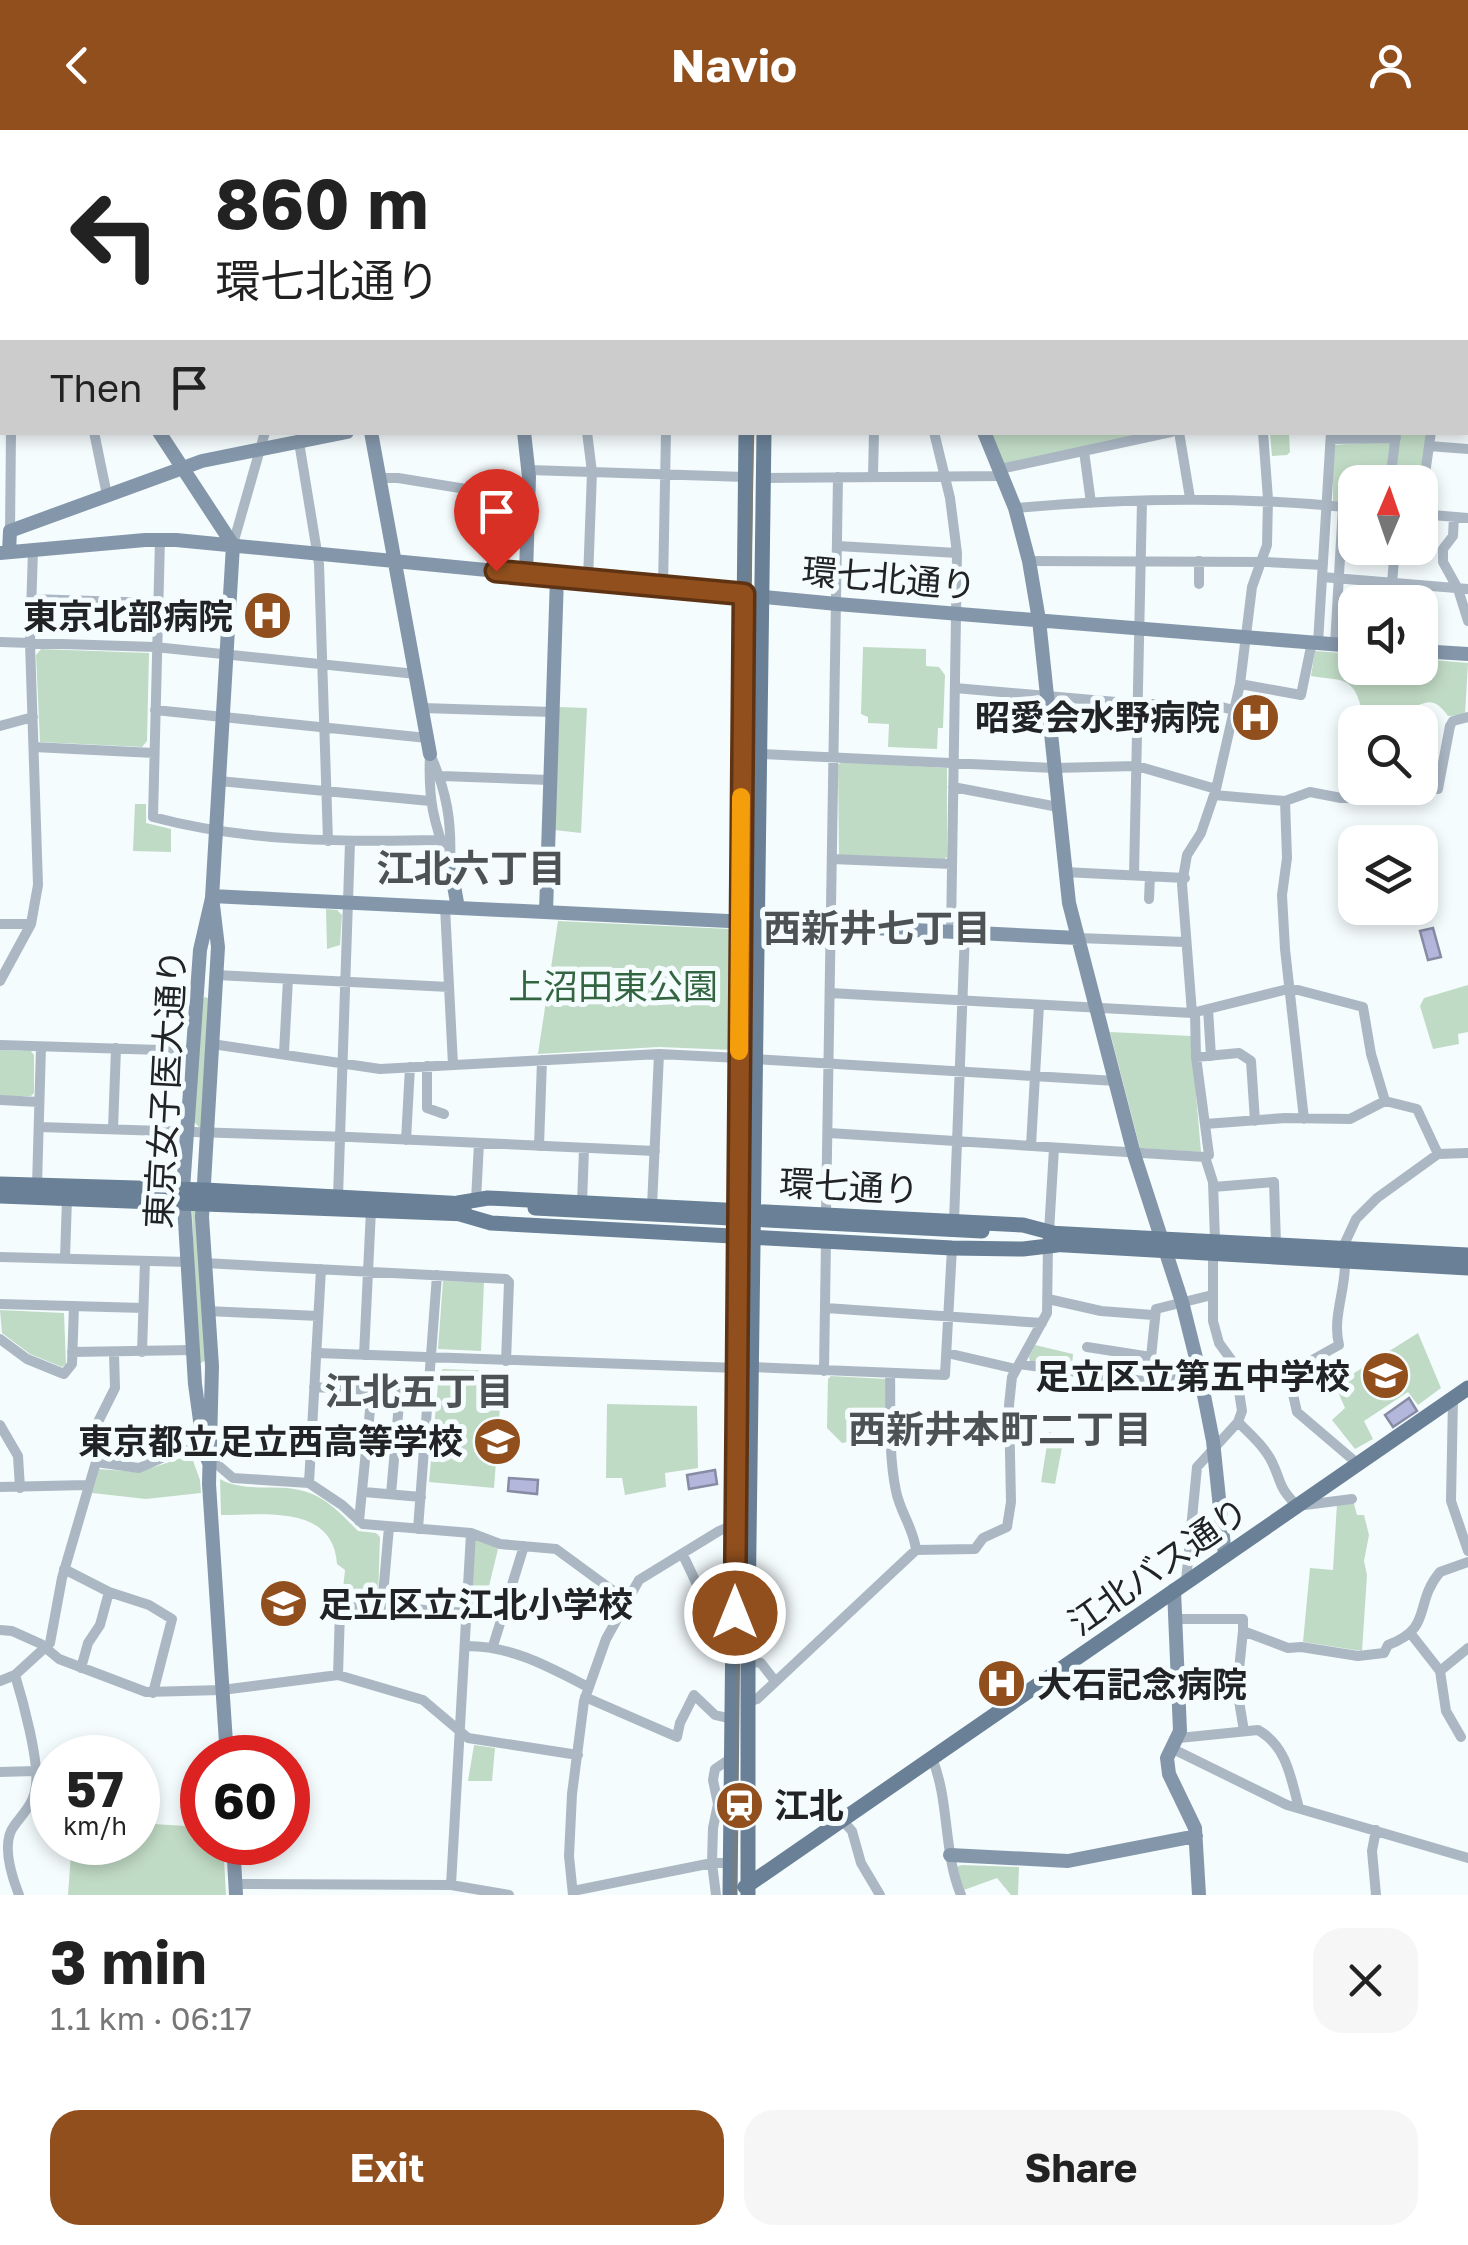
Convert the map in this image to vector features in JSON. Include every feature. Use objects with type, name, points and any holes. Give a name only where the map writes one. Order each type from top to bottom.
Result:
[{"type":"main road","points":[[746,435],[740,922],[747,1058],[744,1368],[748,1890]]},
{"type":"main road","points":[[747,1058],[758,922],[764,435]]},
{"type":"main road","name":"環七通り","points":[[0,1184],[371,1210],[535,1212],[1344,1254],[1468,1255]]},
{"type":"main road","name":"環七通り","points":[[0,1196],[183,1196]]},
{"type":"main road","name":"環七通り","points":[[204,1197],[338,1197],[459,1209],[492,1223],[952,1248],[1023,1249],[1053,1239]]},
{"type":"main road","name":"環七通り","points":[[459,1209],[476,1200],[826,1214],[1023,1225],[1053,1239]]},
{"type":"main road","name":"環七通り","points":[[1214,1246],[1276,1244],[1468,1268]]},
{"type":"main road","points":[[732,1895],[736,1524],[744,1368]]},
{"type":"main road","name":"江北バス通り","points":[[732,1895],[748,1890],[842,1820],[1468,1388]]},
{"type":"street","points":[[4,553],[10,531],[6,488],[12,435]]},
{"type":"street","points":[[95,435],[107,495]]},
{"type":"street","points":[[160,435],[233,545]]},
{"type":"street","points":[[233,545],[264,435]]},
{"type":"street","points":[[10,531],[182,468],[332,435]]},
{"type":"street","points":[[372,435],[430,754],[430,801],[439,840],[450,864]]},
{"type":"street","points":[[524,435],[529,470],[526,574]]},
{"type":"street","points":[[587,435],[592,472],[588,580]]},
{"type":"street","points":[[664,588],[666,435]]},
{"type":"street","points":[[873,476],[874,435]]},
{"type":"street","points":[[935,435],[957,553],[952,864],[962,1000],[962,1071],[954,1222]]},
{"type":"street","points":[[985,435],[1015,508],[1029,561],[1039,620],[1064,872],[1134,1154],[1182,1302],[1199,1370],[1214,1446],[1224,1556]]},
{"type":"street","points":[[764,478],[1001,473],[1156,435]]},
{"type":"street","points":[[1180,435],[1190,498]]},
{"type":"street","points":[[829,1133],[1134,1154],[1209,1155],[1182,892],[1187,855],[1201,832],[1215,792],[1240,684],[1252,587],[1266,545],[1268,499],[1263,435]]},
{"type":"street","points":[[1240,684],[1301,695],[1315,642],[1331,436],[1396,435],[1392,465]]},
{"type":"street","points":[[1426,465],[1431,435]]},
{"type":"street","points":[[299,442],[318,553],[328,840]]},
{"type":"street","points":[[1429,446],[1468,449]]},
{"type":"street","points":[[1084,450],[1091,503]]},
{"type":"street","points":[[529,470],[745,478]]},
{"type":"street","points":[[826,1214],[838,477]]},
{"type":"street","points":[[380,478],[528,499]]},
{"type":"street","points":[[1015,508],[1190,498],[1338,506]]},
{"type":"street","points":[[1134,875],[1142,501]]},
{"type":"street","points":[[1438,514],[1468,518]]},
{"type":"street","points":[[1454,517],[1453,536],[1443,549],[1444,562],[1463,589],[1468,621]]},
{"type":"street","points":[[160,539],[153,817],[216,832],[350,842],[439,840]]},
{"type":"street","name":"環七北通り","points":[[4,553],[160,539],[837,604],[1338,644]]},
{"type":"street","name":"東京女子医大通り","points":[[225,1735],[207,1456],[192,1350],[183,1196],[200,950],[212,897],[233,545]]},
{"type":"street","points":[[838,546],[957,553]]},
{"type":"street","points":[[0,981],[31,924],[38,885],[30,642],[32,550]]},
{"type":"street","points":[[1029,561],[1260,562],[1323,571],[1338,579],[1463,589]]},
{"type":"street","points":[[1199,561],[1199,584]]},
{"type":"street","points":[[1335,644],[1340,565]]},
{"type":"street","points":[[1395,565],[1396,583]]},
{"type":"street","points":[[546,912],[557,577]]},
{"type":"street","points":[[31,599],[156,603]]},
{"type":"street","points":[[0,642],[155,648],[416,674]]},
{"type":"street","points":[[1438,652],[1468,654]]},
{"type":"street","points":[[956,688],[1139,704],[1210,704],[1233,710]]},
{"type":"street","points":[[422,708],[552,712]]},
{"type":"street","points":[[155,710],[427,738]]},
{"type":"street","points":[[0,726],[32,717]]},
{"type":"street","points":[[761,754],[1054,768],[1137,766],[1215,792],[1285,800],[1310,792],[1341,798],[1376,798],[1396,790],[1438,788],[1452,721],[1468,717]]},
{"type":"street","points":[[34,747],[154,753]]},
{"type":"street","points":[[430,754],[442,776],[452,822],[449,987],[453,1064]]},
{"type":"street","points":[[442,776],[550,780]]},
{"type":"street","points":[[219,782],[430,801]]},
{"type":"street","points":[[953,787],[1058,808]]},
{"type":"street","points":[[1285,800],[1287,858],[1282,894],[1304,1118]]},
{"type":"street","points":[[338,1197],[350,842]]},
{"type":"street","points":[[832,859],[952,864]]},
{"type":"street","points":[[1064,872],[1185,878]]},
{"type":"street","points":[[1150,876],[1150,899]]},
{"type":"street","points":[[212,897],[1185,942]]},
{"type":"street","name":"東京女子医大通り","points":[[207,1456],[212,1387],[204,1197],[218,933],[212,897]]},
{"type":"street","points":[[0,924],[31,924]]},
{"type":"street","points":[[216,976],[449,987]]},
{"type":"street","points":[[284,1053],[288,979]]},
{"type":"street","points":[[830,993],[1194,1013],[1292,989],[1363,1007],[1371,1054],[1386,1101]]},
{"type":"street","points":[[198,993],[215,994]]},
{"type":"street","points":[[1031,1146],[1039,1004]]},
{"type":"street","points":[[1208,1009],[1211,1056]]},
{"type":"street","points":[[212,1044],[380,1069],[660,1054],[1116,1080]]},
{"type":"street","points":[[0,1046],[193,1050]]},
{"type":"street","points":[[37,1184],[42,1046]]},
{"type":"street","points":[[113,1129],[116,1048]]},
{"type":"street","points":[[652,1206],[660,1054]]},
{"type":"street","points":[[1196,1056],[1239,1054],[1251,1061],[1256,1121]]},
{"type":"street","points":[[539,1146],[542,1060]]},
{"type":"street","points":[[427,1066],[427,1108],[444,1114]]},
{"type":"street","points":[[406,1140],[410,1067]]},
{"type":"street","points":[[0,1100],[40,1102]]},
{"type":"street","points":[[1205,1124],[1350,1119],[1386,1101],[1417,1110],[1438,1154]]},
{"type":"street","points":[[39,1128],[655,1152]]},
{"type":"street","points":[[476,1200],[479,1143]]},
{"type":"street","points":[[748,1702],[758,1699],[916,1550],[975,1549],[983,1538],[1010,1522],[1009,1405],[1018,1366],[1047,1314],[1054,1148]]},
{"type":"street","points":[[582,1203],[584,1149]]},
{"type":"street","points":[[1358,1464],[1297,1412],[1292,1390],[1298,1368],[1339,1345],[1336,1332],[1346,1276],[1344,1254],[1356,1219],[1365,1208],[1438,1154],[1468,1153]]},
{"type":"street","points":[[1199,1895],[1196,1836],[1167,1758],[1176,1744],[1174,1619],[1180,1586],[1191,1560],[1196,1474],[1214,1446],[1238,1422],[1242,1411],[1235,1365],[1218,1342],[1212,1295],[1213,1187],[1204,1157]]},
{"type":"street","points":[[1213,1187],[1274,1182],[1276,1244]]},
{"type":"street","points":[[66,1258],[67,1198]]},
{"type":"street","points":[[364,1356],[371,1210]]},
{"type":"street","points":[[824,1371],[826,1241]]},
{"type":"street","points":[[316,1353],[946,1375],[952,1248]]},
{"type":"street","points":[[0,1256],[188,1262]]},
{"type":"street","points":[[142,1352],[145,1262]]},
{"type":"street","points":[[204,1263],[509,1282],[506,1361]]},
{"type":"street","points":[[309,1483],[321,1269]]},
{"type":"street","points":[[418,1528],[437,1275]]},
{"type":"street","points":[[1087,1347],[1150,1358],[1156,1309],[1212,1295]]},
{"type":"street","points":[[1048,1299],[1102,1311],[1154,1315]]},
{"type":"street","points":[[0,1304],[143,1308]]},
{"type":"street","points":[[0,1338],[26,1359],[64,1374],[72,1364],[74,1306]]},
{"type":"street","points":[[826,1308],[1042,1323]]},
{"type":"street","points":[[206,1310],[318,1316]]},
{"type":"street","points":[[72,1352],[192,1350]]},
{"type":"street","points":[[0,1681],[15,1675],[46,1648],[64,1569],[96,1462],[93,1432],[115,1388],[114,1353]]},
{"type":"street","points":[[947,1353],[1143,1381],[1199,1370]]},
{"type":"street","points":[[890,1372],[896,1494],[916,1550]]},
{"type":"street","points":[[314,1387],[429,1393]]},
{"type":"street","points":[[359,1521],[372,1390]]},
{"type":"street","points":[[391,1494],[400,1392]]},
{"type":"street","points":[[1453,1398],[1458,1502],[1468,1551]]},
{"type":"street","points":[[1238,1422],[1272,1462],[1280,1488],[1297,1506],[1352,1499]]},
{"type":"street","points":[[0,1425],[18,1456],[20,1488]]},
{"type":"street","points":[[312,1430],[369,1433]]},
{"type":"street","points":[[395,1444],[425,1446]]},
{"type":"street","points":[[96,1462],[139,1468],[180,1450],[207,1456],[233,1478],[309,1483],[359,1521],[472,1533],[500,1544],[556,1549],[628,1600]]},
{"type":"street","points":[[0,1487],[87,1485]]},
{"type":"street","points":[[364,1492],[421,1496]]},
{"type":"street","points":[[730,1863],[712,1863],[573,1893],[570,1856],[587,1692],[606,1639],[639,1580],[736,1524]]},
{"type":"street","points":[[382,1606],[389,1527]]},
{"type":"street","points":[[451,1885],[472,1533]]},
{"type":"street","points":[[493,1646],[524,1546]]},
{"type":"street","points":[[683,1555],[711,1614]]},
{"type":"street","points":[[1242,1631],[1288,1648],[1358,1656],[1384,1653],[1388,1645],[1417,1628],[1432,1582],[1440,1572],[1468,1562]]},
{"type":"street","points":[[64,1569],[172,1619],[153,1693]]},
{"type":"street","points":[[81,1668],[88,1643],[100,1625],[108,1592]]},
{"type":"street","points":[[338,1674],[340,1611],[344,1604],[466,1613]]},
{"type":"street","points":[[1174,1619],[1244,1618],[1237,1689],[1244,1732]]},
{"type":"street","points":[[0,1630],[46,1648],[58,1659],[153,1693],[222,1690],[338,1674],[423,1700],[468,1738],[578,1755]]},
{"type":"street","points":[[1411,1634],[1440,1671],[1446,1712],[1461,1737]]},
{"type":"street","points":[[466,1646],[493,1646],[537,1662],[678,1738],[680,1723],[694,1695],[715,1715],[732,1719]]},
{"type":"street","points":[[1440,1671],[1468,1648]]},
{"type":"street","points":[[748,1661],[761,1664],[775,1681]]},
{"type":"street","points":[[15,1675],[30,1747]]},
{"type":"street","points":[[1176,1744],[1258,1730],[1282,1752],[1299,1808]]},
{"type":"street","points":[[1176,1744],[1299,1808],[1468,1858]]},
{"type":"street","points":[[716,1895],[712,1863],[718,1804],[712,1780],[714,1769],[732,1753],[749,1747]]},
{"type":"street","points":[[932,1758],[938,1773],[951,1872],[961,1895]]},
{"type":"street","points":[[0,1772],[30,1771]]},
{"type":"street","points":[[0,1887],[17,1890],[4,1847],[6,1828],[30,1804]]},
{"type":"street","points":[[842,1820],[852,1831],[861,1863],[880,1895]]},
{"type":"street","points":[[1376,1830],[1372,1850],[1376,1895]]},
{"type":"street","points":[[950,1855],[1068,1861],[1196,1836]]},
{"type":"street","points":[[235,1865],[236,1890],[451,1885],[509,1895]]},
{"type":"green space","points":[[990,435],[1145,435],[1002,465]]},
{"type":"green space","points":[[1270,435],[1289,435],[1290,452],[1272,456]]},
{"type":"green space","points":[[1400,435],[1427,435],[1422,465],[1395,465]]},
{"type":"green space","points":[[1391,441],[1388,465],[1338,465],[1338,502],[1333,501],[1333,445]]},
{"type":"green space","points":[[863,647],[926,649],[926,666],[939,667],[945,675],[943,728],[938,728],[937,749],[888,747],[889,724],[868,723],[868,717],[861,714]]},
{"type":"green space","points":[[41,649],[149,653],[147,741],[142,747],[40,742],[36,655]]},
{"type":"green space","points":[[1315,651],[1338,653],[1338,680],[1311,676]]},
{"type":"green space","points":[[1438,660],[1468,663],[1465,715],[1448,716],[1432,702],[1360,705],[1350,685],[1438,685]]},
{"type":"green space","points":[[559,707],[587,708],[581,833],[554,830]]},
{"type":"green space","points":[[841,762],[947,768],[947,857],[943,860],[839,856]]},
{"type":"green space","points":[[135,804],[146,804],[146,823],[171,829],[171,852],[133,851]]},
{"type":"green space","points":[[326,909],[342,915],[340,945],[327,949]]},
{"type":"green space","name":"上沼田東公園","points":[[558,921],[731,929],[735,932],[733,1050],[659,1047],[538,1054]]},
{"type":"green space","points":[[1468,985],[1468,1032],[1458,1034],[1459,1044],[1433,1049],[1420,1006],[1424,998]]},
{"type":"green space","points":[[205,997],[210,999],[205,1123],[200,1128],[193,1121],[200,1003]]},
{"type":"green space","points":[[1110,1032],[1191,1036],[1201,1152],[1140,1148]]},
{"type":"green space","points":[[0,1050],[31,1051],[34,1055],[31,1096],[0,1096]]},
{"type":"green space","points":[[192,1210],[197,1211],[206,1360],[201,1363],[197,1362]]},
{"type":"green space","points":[[443,1281],[484,1282],[481,1351],[438,1349]]},
{"type":"green space","points":[[0,1310],[64,1313],[66,1364],[62,1367],[30,1354],[2,1333]]},
{"type":"green space","points":[[1418,1333],[1441,1388],[1418,1405],[1408,1392],[1364,1421],[1373,1439],[1355,1449],[1332,1420],[1345,1408],[1335,1385]]},
{"type":"green space","points":[[1035,1345],[1073,1354],[1072,1367],[1030,1362]]},
{"type":"green space","points":[[443,1369],[494,1371],[502,1381],[494,1488],[429,1482],[439,1373]]},
{"type":"green space","points":[[831,1376],[887,1379],[888,1434],[842,1443],[827,1428]]},
{"type":"green space","points":[[607,1404],[697,1406],[698,1468],[665,1473],[666,1487],[625,1495],[622,1478],[606,1478]]},
{"type":"green space","points":[[1049,1432],[1064,1437],[1055,1484],[1041,1482]]},
{"type":"green space","points":[[191,1455],[201,1493],[146,1499],[92,1493],[99,1469],[139,1472]]},
{"type":"green space","points":[[220,1479],[241,1486],[307,1492],[328,1503],[358,1531],[376,1533],[380,1537],[376,1602],[342,1599],[345,1570],[337,1564],[333,1545],[323,1531],[310,1522],[276,1515],[221,1515]]},
{"type":"green space","points":[[1353,1500],[1357,1515],[1364,1515],[1369,1535],[1364,1561],[1367,1575],[1362,1651],[1303,1642],[1310,1568],[1333,1570],[1337,1503]]},
{"type":"green space","points":[[478,1539],[498,1549],[482,1615],[470,1615],[474,1542]]},
{"type":"green space","points":[[474,1745],[495,1748],[492,1781],[468,1781]]},
{"type":"green space","points":[[160,1824],[180,1826],[180,1865],[224,1865],[226,1895],[68,1895],[70,1865],[160,1865]]},
{"type":"green space","points":[[955,1867],[1019,1867],[1018,1895],[1011,1895],[997,1878],[964,1890]]},
{"type":"water","points":[[1433,928],[1441,957],[1428,960],[1420,931]]},
{"type":"water","points":[[1409,1398],[1417,1411],[1393,1427],[1385,1415]]},
{"type":"water","points":[[715,1470],[717,1484],[689,1489],[687,1475]]},
{"type":"water","points":[[509,1478],[538,1480],[537,1494],[508,1491]]},
{"type":"tram line","points":[[735,1895],[753,435]]},
{"type":"slow traffic","points":[[739,1051],[741,797]]},
{"type":"place","name":"東京北部病院","points":[[268,616]]},
{"type":"place","name":"昭愛会水野病院","points":[[1255,717]]},
{"type":"place","name":"足立区立第五中学校","points":[[1385,1376]]},
{"type":"place","name":"東京都立足立西高等学校","points":[[498,1441]]},
{"type":"place","name":"足立区立江北小学校","points":[[283,1604]]},
{"type":"place","name":"大石記念病院","points":[[1002,1684]]},
{"type":"place","name":"江北","points":[[739,1805]]},
{"type":"district","name":"江北六丁目","points":[[471,867]]},
{"type":"district","name":"西新井七丁目","points":[[877,927]]},
{"type":"district","name":"江北五丁目","points":[[419,1390]]},
{"type":"district","name":"西新井本町二丁目","points":[[1000,1428]]},
{"type":"route","points":[[496,571],[744,594],[735,1613]]}]
